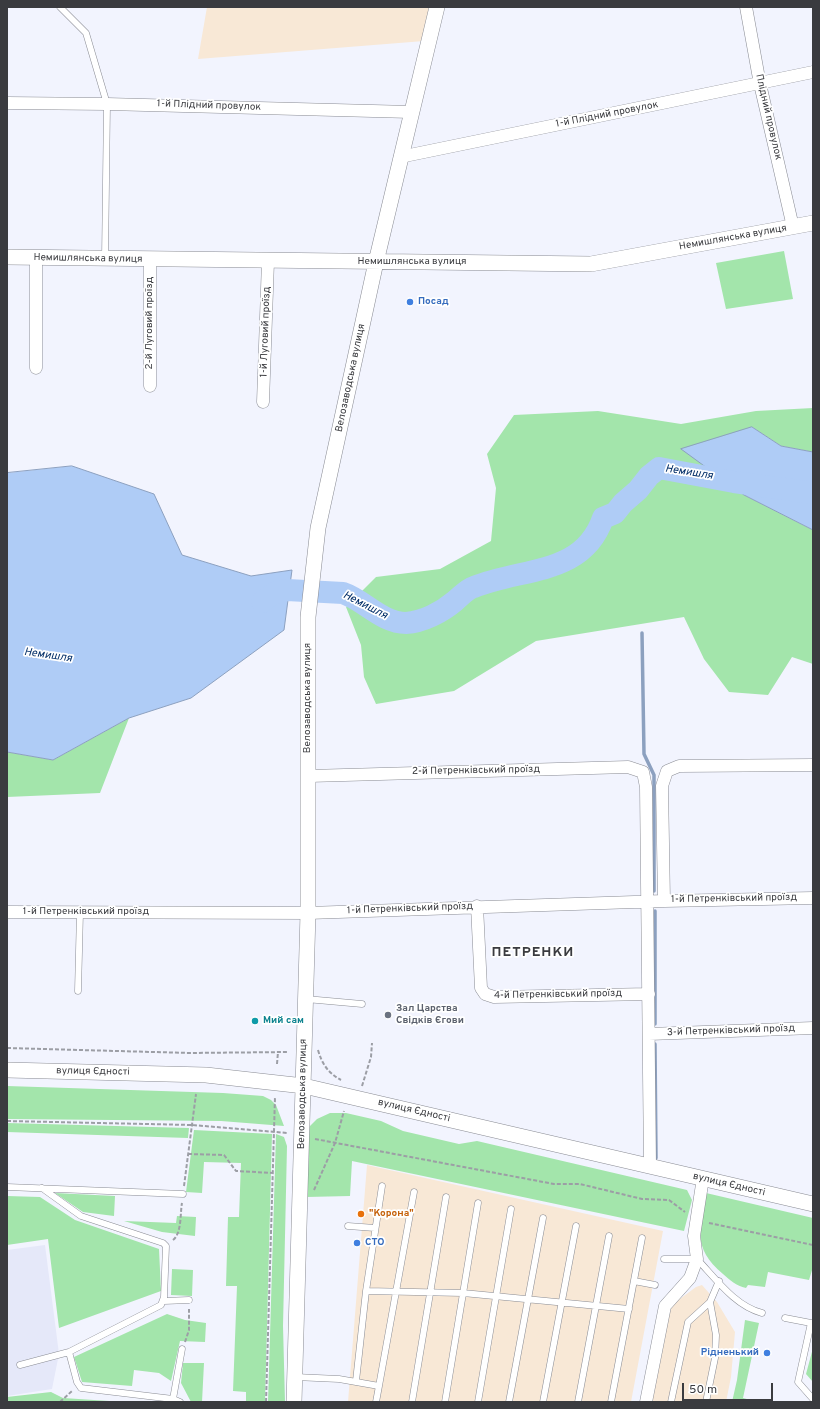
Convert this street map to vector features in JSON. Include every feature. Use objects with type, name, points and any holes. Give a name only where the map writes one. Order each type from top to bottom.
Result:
[{"type":"street","name":"Велозаводська вулиця","points":[[294,1402],[308,913],[308,617],[314,556],[318,528],[376,262],[437,7]]},
{"type":"street","name":"Плідний провулок","points":[[746,7],[760,84],[793,227]]},
{"type":"street","name":"1-й Плідний провулок","points":[[400,157],[813,72]]},
{"type":"street","name":"1-й Плідний провулок","points":[[7,103],[108,104],[411,112]]},
{"type":"street","name":"Немишлянська вулиця","points":[[7,257],[150,260],[591,264],[813,223]]},
{"type":"street","points":[[36,258],[36,368]]},
{"type":"street","name":"2-й Луговий проїзд","points":[[150,260],[150,386]]},
{"type":"street","name":"1-й Луговий проїзд","points":[[263,402],[268,261]]},
{"type":"street","name":"2-й Петренківський проїзд","points":[[309,776],[628,768],[654,774],[679,766],[813,765]]},
{"type":"street","points":[[650,1166],[646,786],[654,774],[662,786],[664,901]]},
{"type":"street","name":"1-й Петренківський проїзд","points":[[7,912],[308,913],[477,906],[813,898]]},
{"type":"street","name":"4-й Петренківський проїзд","points":[[477,906],[481,988],[485,994],[494,997],[649,994]]},
{"type":"street","name":"3-й Петренківський проїзд","points":[[649,1034],[813,1028]]},
{"type":"street","name":"вулиця Єдності","points":[[7,1070],[206,1075],[304,1086],[813,1204]]},
{"type":"street","points":[[646,1402],[665,1306],[690,1278],[697,1259],[694,1236],[703,1178]]},
{"type":"lane","points":[[60,7],[86,32],[108,104],[105,258]]},
{"type":"lane","points":[[78,991],[80,912]]},
{"type":"lane","points":[[306,999],[362,1004]]},
{"type":"lane","points":[[356,1381],[366,1291],[382,1186]]},
{"type":"lane","points":[[7,1187],[183,1194]]},
{"type":"lane","points":[[20,1365],[69,1352],[161,1305],[164,1301],[166,1246],[162,1242],[81,1216],[42,1188]]},
{"type":"lane","points":[[376,1402],[414,1192]]},
{"type":"lane","points":[[412,1402],[446,1197]]},
{"type":"lane","points":[[445,1402],[478,1203]]},
{"type":"lane","points":[[478,1402],[511,1209]]},
{"type":"lane","points":[[509,1402],[543,1218]]},
{"type":"lane","points":[[348,1226],[375,1228]]},
{"type":"lane","points":[[544,1402],[576,1226]]},
{"type":"lane","points":[[578,1402],[609,1236]]},
{"type":"lane","points":[[611,1402],[642,1238]]},
{"type":"lane","points":[[664,1259],[697,1259],[743,1305],[762,1313]]},
{"type":"lane","points":[[634,1281],[655,1285]]},
{"type":"lane","points":[[672,1402],[688,1322],[710,1302],[719,1282]]},
{"type":"lane","points":[[366,1291],[463,1293],[628,1309]]},
{"type":"lane","points":[[164,1301],[189,1300]]},
{"type":"lane","points":[[706,1402],[715,1358],[716,1335],[710,1302]]},
{"type":"lane","points":[[785,1318],[812,1323],[798,1382],[813,1399]]},
{"type":"lane","points":[[173,1399],[182,1349]]},
{"type":"lane","points":[[69,1352],[78,1385],[87,1390],[173,1399],[180,1402]]},
{"type":"lane","points":[[295,1377],[356,1381],[379,1386]]},
{"type":"path","points":[[362,1086],[371,1057],[372,1043]]},
{"type":"path","points":[[7,1048],[190,1053],[288,1052]]},
{"type":"path","points":[[277,1064],[278,1052]]},
{"type":"path","points":[[183,1194],[196,1094]]},
{"type":"path","points":[[266,1402],[276,1097]]},
{"type":"path","points":[[313,1192],[335,1143],[344,1111]]},
{"type":"path","points":[[7,1122],[192,1125],[274,1131],[288,1134]]},
{"type":"path","points":[[315,1139],[554,1184],[580,1184],[642,1199],[670,1200],[696,1220],[813,1245]]},
{"type":"path","points":[[188,1154],[224,1156],[236,1171],[273,1173]]},
{"type":"path","points":[[166,1246],[177,1237],[180,1213]]},
{"type":"path","points":[[182,1349],[189,1330],[189,1314]]},
{"type":"path","points":[[60,1402],[78,1385]]},
{"type":"shaded area","points":[[207,7],[432,7],[424,41],[198,59]]},
{"type":"shaded area","points":[[367,1165],[663,1231],[631,1402],[348,1402]]},
{"type":"shaded area","points":[[45,1245],[59,1354],[52,1389],[7,1396],[7,1250]]},
{"type":"shaded area","points":[[702,1285],[717,1302],[735,1332],[731,1377],[726,1402],[651,1402],[669,1307],[696,1287]]},
{"type":"green space","points":[[784,251],[793,299],[726,309],[716,263]]},
{"type":"green space","points":[[813,408],[813,452],[781,446],[752,427],[744,495],[813,530],[813,664],[792,657],[768,695],[729,692],[704,659],[684,617],[536,641],[454,691],[376,704],[364,677],[361,645],[346,607],[376,577],[440,569],[491,541],[496,488],[487,454],[514,415],[598,411],[681,424],[756,411]]},
{"type":"green space","points":[[129,718],[100,793],[7,797],[7,752],[53,760]]},
{"type":"green space","points":[[7,1086],[223,1093],[263,1096],[271,1100],[276,1105],[284,1126],[221,1121],[7,1119]]},
{"type":"green space","points":[[330,1113],[346,1113],[381,1121],[403,1131],[459,1144],[477,1141],[687,1190],[692,1200],[684,1231],[352,1161],[350,1196],[306,1197],[309,1127],[317,1119]]},
{"type":"green space","points":[[7,1123],[189,1128],[188,1138],[7,1132]]},
{"type":"green space","points":[[194,1130],[272,1134],[265,1402],[246,1402],[246,1392],[233,1391],[237,1286],[226,1286],[228,1217],[239,1217],[241,1163],[204,1162],[202,1193],[186,1192]]},
{"type":"green space","points":[[276,1134],[284,1137],[287,1146],[283,1326],[285,1402],[268,1402]]},
{"type":"green space","points":[[55,1193],[115,1196],[114,1216],[83,1212]]},
{"type":"green space","points":[[706,1193],[813,1218],[813,1267],[809,1280],[768,1272],[765,1287],[748,1285],[746,1288],[736,1284],[728,1278],[713,1264],[706,1255],[702,1246],[701,1227]]},
{"type":"green space","points":[[7,1196],[40,1197],[75,1220],[159,1249],[161,1291],[59,1328],[48,1239],[7,1245]]},
{"type":"green space","points":[[177,1216],[196,1217],[195,1236],[162,1232],[124,1221],[176,1223]]},
{"type":"green space","points":[[172,1269],[193,1270],[192,1296],[171,1295]]},
{"type":"green space","points":[[167,1314],[185,1320],[206,1323],[205,1342],[180,1341],[171,1381],[159,1373],[134,1370],[132,1386],[82,1382],[74,1357]]},
{"type":"green space","points":[[745,1320],[759,1323],[743,1398],[758,1402],[732,1402],[737,1380]]},
{"type":"green space","points":[[813,1348],[813,1382],[806,1374]]},
{"type":"green space","points":[[183,1363],[204,1363],[202,1402],[191,1402],[181,1383]]},
{"type":"green space","points":[[51,1392],[63,1398],[125,1402],[7,1402],[7,1397]]},
{"type":"water","points":[[752,427],[781,446],[813,452],[813,530],[744,495],[681,449]]},
{"type":"water","points":[[72,466],[154,494],[182,555],[251,576],[292,570],[284,630],[191,698],[129,718],[53,760],[7,752],[7,473]]},
{"type":"waterway","name":"Немишля","points":[[262,602],[274,593],[287,590],[343,593],[351,596],[381,615],[397,622],[406,623],[419,621],[444,609],[471,588],[549,567],[566,560],[581,550],[594,537],[603,518],[615,513],[623,503],[638,490],[649,476],[659,468],[734,482],[813,493]]},
{"type":"waterway","points":[[642,633],[644,754],[654,775],[654,891]]},
{"type":"waterway","points":[[655,911],[655,1024]]},
{"type":"waterway","points":[[655,1044],[656,1158]]},
{"type":"place","name":"Посад","points":[[410,302]]},
{"type":"place","name":"Зал Царства Свідків Єгови","points":[[388,1015]]},
{"type":"place","name":"Мий сам","points":[[255,1021]]},
{"type":"place","name":"\"Корона\"","points":[[361,1214]]},
{"type":"place","name":"СТО","points":[[357,1243]]},
{"type":"place","name":"Рідненький","points":[[767,1353]]},
{"type":"district","name":"ПЕТРЕНКИ","points":[[533,953]]}]
